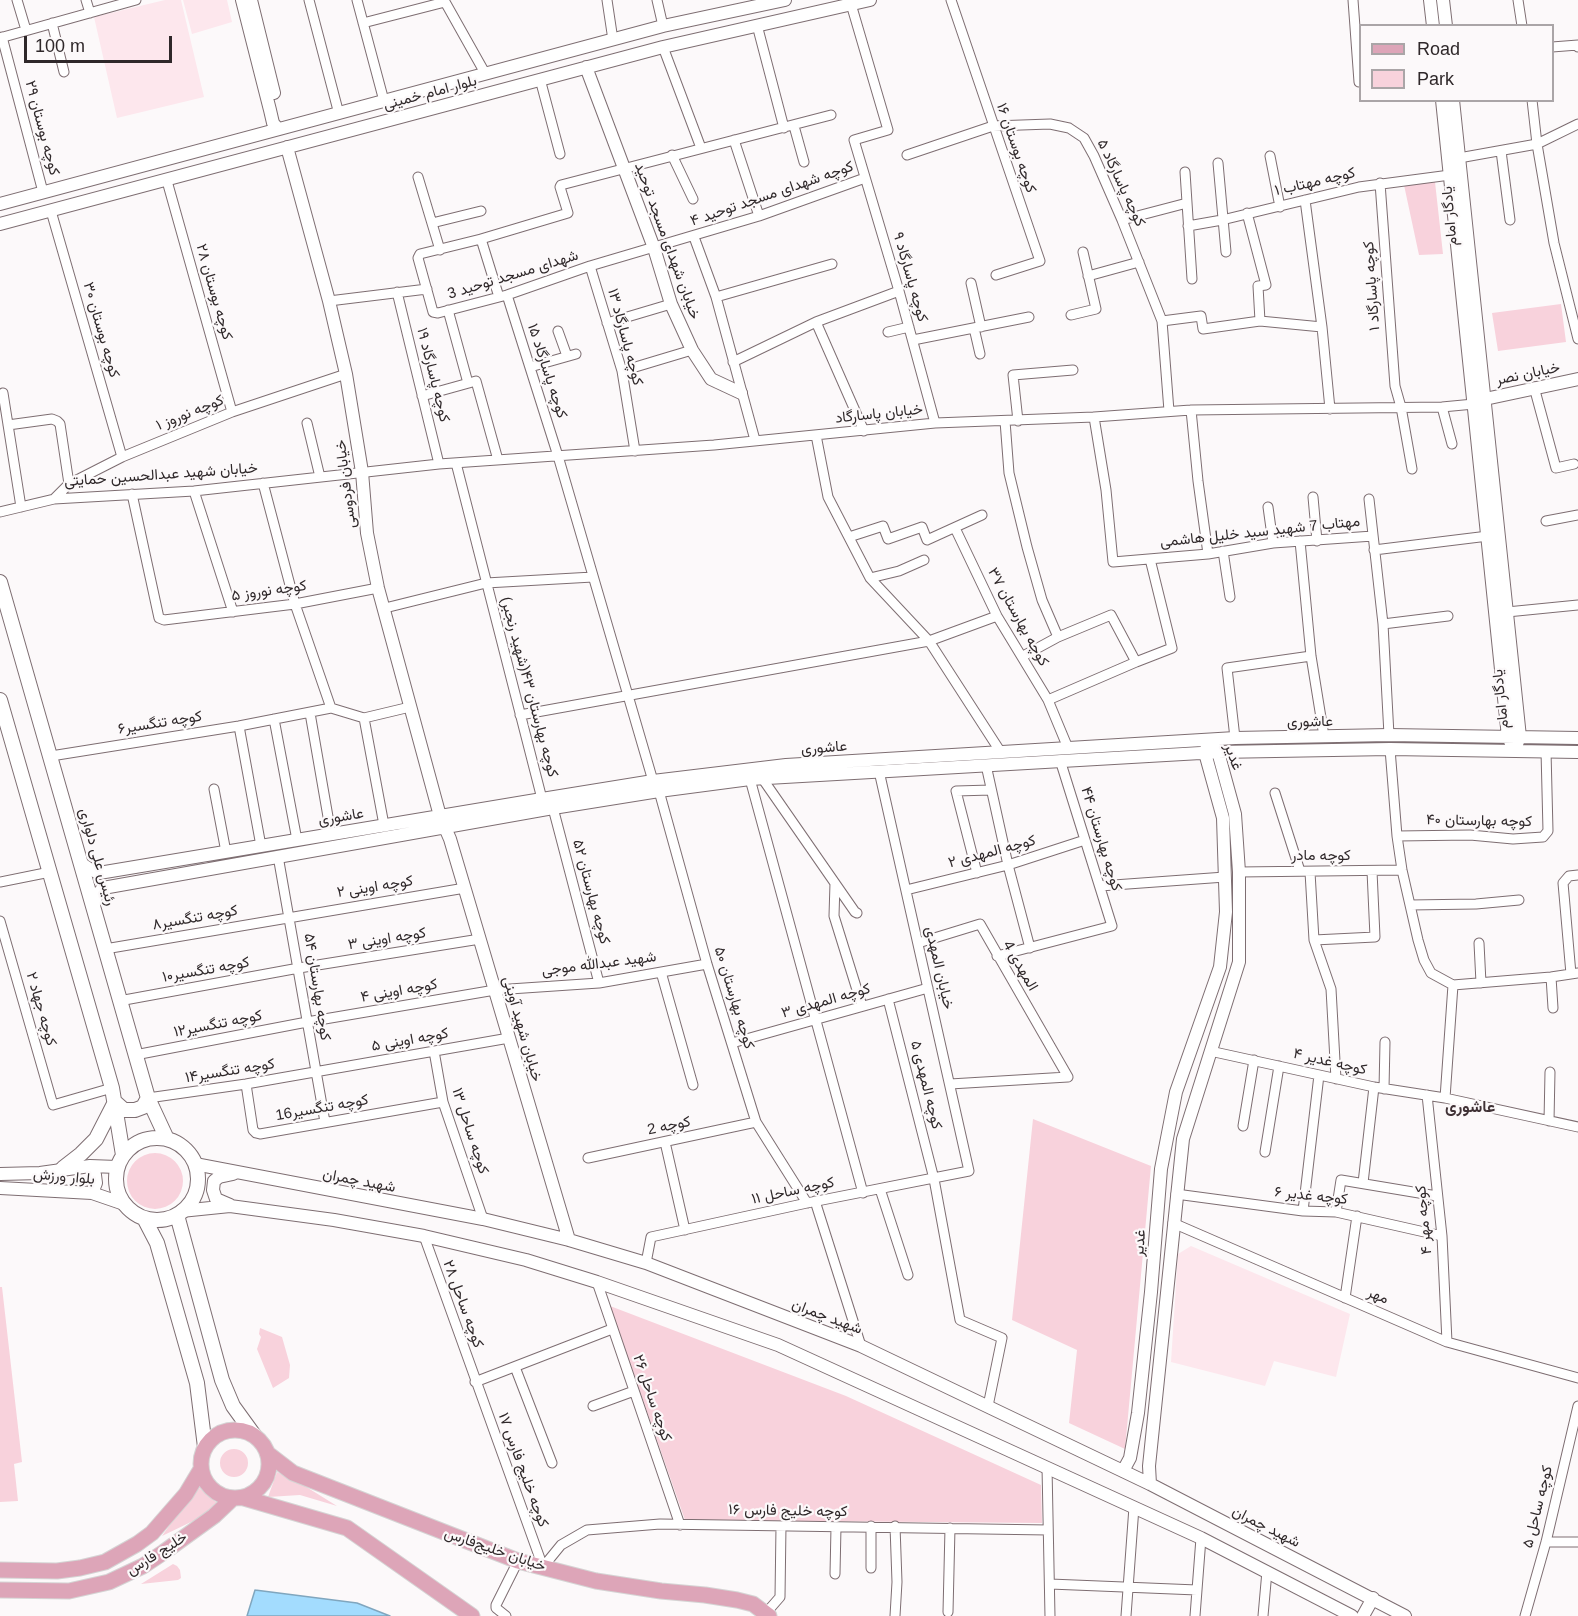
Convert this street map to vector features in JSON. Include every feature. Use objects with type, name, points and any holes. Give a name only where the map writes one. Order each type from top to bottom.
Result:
[{"type":"main road","name":"رئیس علی دلواری","points":[[0,582],[135,1055],[148,1098],[167,1139]]},
{"type":"main road","points":[[0,700],[4,733],[50,872],[114,1095],[120,1161],[116,1179],[118,1191],[124,1204],[132,1212],[144,1218],[157,1220],[179,1213],[190,1202],[196,1190],[195,1164],[188,1152],[167,1139],[142,1140],[132,1146],[120,1161]]},
{"type":"main road","points":[[114,1095],[124,1110],[143,1107],[148,1098]]},
{"type":"main road","points":[[63,1168],[96,1139],[114,1095]]},
{"type":"main road","points":[[179,1213],[222,1380],[233,1406],[262,1443],[267,1453],[269,1464],[262,1485],[254,1493],[238,1498]]},
{"type":"main road","points":[[144,1218],[158,1243],[197,1383],[205,1447]]},
{"type":"main road","points":[[254,1435],[232,1430],[221,1432],[212,1438],[201,1457],[204,1480],[211,1489],[221,1496],[238,1498],[347,1528],[472,1616]]},
{"type":"main road","name":"خیابان خلیج‌فارس","points":[[267,1453],[293,1473],[518,1561],[596,1581],[737,1600],[753,1604],[768,1614]]},
{"type":"main road","name":"خلیج فارس","points":[[0,1570],[57,1571],[80,1568],[112,1558],[152,1533],[186,1494],[201,1469]]},
{"type":"main road","name":"خلیج فارس","points":[[0,1590],[63,1592],[109,1582],[143,1566],[238,1498]]},
{"type":"street","points":[[17,0],[26,30]]},
{"type":"street","points":[[86,0],[90,13]]},
{"type":"street","points":[[1,37],[136,0]]},
{"type":"street","points":[[242,0],[274,109]]},
{"type":"street","points":[[251,0],[274,109],[273,123],[279,129]]},
{"type":"street","points":[[309,0],[339,114]]},
{"type":"street","points":[[357,0],[384,101]]},
{"type":"street","points":[[608,0],[613,40]]},
{"type":"street","points":[[657,0],[663,26]]},
{"type":"street","name":"بلوار امام خمینی","points":[[0,204],[663,26],[784,0]]},
{"type":"street","name":"بلوار امام خمینی","points":[[0,224],[663,47],[870,0]]},
{"type":"street","name":"کوچه بوستان ۱۶","points":[[951,0],[1040,261],[996,275]]},
{"type":"street","points":[[1353,0],[1359,82]]},
{"type":"street","points":[[1430,0],[1433,24]]},
{"type":"street","points":[[1443,0],[1446,24]]},
{"type":"street","points":[[1518,0],[1522,24]]},
{"type":"street","points":[[363,23],[444,1],[485,73]]},
{"type":"street","name":"کوچه پاسارگاد ۹","points":[[851,4],[888,130],[854,140],[913,340],[934,423]]},
{"type":"street","points":[[52,23],[64,72]]},
{"type":"street","points":[[757,25],[784,128]]},
{"type":"street","name":"کوچه بوستان ۲۹","points":[[1,37],[43,192]]},
{"type":"street","points":[[1554,47],[1578,45],[1578,47]]},
{"type":"street","points":[[663,47],[702,148]]},
{"type":"street","name":"خیابان شهدای مسجد توحید","points":[[586,67],[654,248],[671,304],[692,350],[711,379],[741,393]]},
{"type":"street","points":[[540,79],[560,154]]},
{"type":"street","name":"یادگار امام","points":[[1442,102],[1507,612],[1514,750]]},
{"type":"street","name":"یادگار امام","points":[[1454,102],[1466,286]]},
{"type":"street","points":[[1532,102],[1554,243],[1577,332]]},
{"type":"street","points":[[329,301],[427,289],[418,255],[568,213],[561,184],[831,115]]},
{"type":"street","name":"کوچه پاسارگاد ۵","points":[[907,155],[993,126],[1050,124],[1069,128],[1084,138],[1122,220],[1162,321],[1169,411]]},
{"type":"street","points":[[1459,158],[1537,144],[1578,124]]},
{"type":"street","points":[[794,126],[804,162]]},
{"type":"street","points":[[734,140],[759,216]]},
{"type":"street","name":"خیابان فردوسی","points":[[287,147],[329,301],[345,374],[362,472],[367,533],[378,588],[440,816],[446,828]]},
{"type":"street","points":[[1501,151],[1510,220]]},
{"type":"street","points":[[672,155],[693,199]]},
{"type":"street","points":[[1270,156],[1280,207]]},
{"type":"street","points":[[1218,163],[1226,252]]},
{"type":"street","points":[[1185,172],[1192,279]]},
{"type":"street","name":"کوچه مهتاب ۱","points":[[1188,226],[1380,183],[1450,175]]},
{"type":"street","points":[[418,177],[440,250]]},
{"type":"street","name":"کوچه شهدای مسجد توحید ۴","points":[[590,267],[759,216],[866,178]]},
{"type":"street","name":"کوچه بوستان ۲۸","points":[[167,181],[232,412]]},
{"type":"street","name":"کوچه پاسارگاد ۱","points":[[1380,183],[1395,386],[1412,469]]},
{"type":"street","points":[[1305,200],[1330,409]]},
{"type":"street","points":[[1122,220],[1187,203]]},
{"type":"street","name":"کوچه بوستان ۳۰","points":[[51,211],[122,457]]},
{"type":"street","points":[[432,224],[481,211]]},
{"type":"street","points":[[1247,213],[1266,285],[1258,286],[1260,321]]},
{"type":"street","points":[[693,237],[716,297],[755,441]]},
{"type":"street","name":"کوچه پاسارگاد ۱۵","points":[[481,239],[530,367],[593,577]]},
{"type":"street","points":[[1071,315],[1096,309],[1083,252]]},
{"type":"street","points":[[1088,276],[1139,262]]},
{"type":"street","points":[[716,297],[832,264]]},
{"type":"street","name":"شهدای مسجد توحید 3","points":[[427,289],[433,312],[436,313],[503,296],[590,267]]},
{"type":"street","name":"کوچه پاسارگاد ۱۳","points":[[590,267],[622,370],[635,451]]},
{"type":"street","points":[[971,283],[980,354]]},
{"type":"street","points":[[733,362],[816,322],[899,291]]},
{"type":"street","name":"کوچه پاسارگاد ۱۹","points":[[397,292],[439,464]]},
{"type":"street","points":[[607,323],[671,304]]},
{"type":"street","points":[[448,310],[468,383]]},
{"type":"street","points":[[913,340],[1029,316]]},
{"type":"street","points":[[1162,321],[1201,316],[1203,328],[1260,321],[1322,327]]},
{"type":"street","points":[[816,322],[864,431]]},
{"type":"street","points":[[888,332],[909,327]]},
{"type":"street","points":[[530,367],[571,355],[558,331]]},
{"type":"street","points":[[622,370],[692,350]]},
{"type":"street","points":[[1018,421],[1013,375],[1073,370]]},
{"type":"street","name":"کوچه نوروز ۱","points":[[54,499],[69,484],[122,457],[232,412],[345,374]]},
{"type":"street","name":"خیابان نصر","points":[[1480,401],[1534,387],[1578,379]]},
{"type":"street","points":[[422,396],[477,382],[498,460]]},
{"type":"street","points":[[1534,387],[1556,468],[1574,464]]},
{"type":"street","points":[[3,393],[21,507]]},
{"type":"street","name":"یادگار امام","points":[[1480,401],[1488,537],[1512,715]]},
{"type":"street","name":"خیابان پاسارگاد","points":[[362,472],[439,464],[755,441],[934,423],[1005,422],[1191,410],[1442,407],[1480,401]]},
{"type":"street","points":[[1442,407],[1452,444]]},
{"type":"street","points":[[1191,410],[1208,554]]},
{"type":"street","name":"مهتاب 7 شهید سید خلیل هاشمی","points":[[1094,417],[1106,490],[1113,562],[1208,554],[1273,543],[1373,536]]},
{"type":"street","points":[[8,425],[52,419],[57,421],[60,424],[69,484]]},
{"type":"street","points":[[1005,422],[1009,473],[1027,547],[1042,600],[1058,637]]},
{"type":"street","points":[[307,423],[320,477]]},
{"type":"street","points":[[816,435],[828,497],[870,578],[929,641],[1000,751]]},
{"type":"street","name":"کوچه بهارستان ۴۳(شهید رنجبر)","points":[[456,463],[542,799]]},
{"type":"street","name":"خیابان شهید عبدالحسین حمایتی","points":[[0,512],[54,499],[194,491],[362,472]]},
{"type":"street","points":[[263,483],[295,604],[332,708],[364,718],[410,707]]},
{"type":"street","points":[[194,491],[233,612]]},
{"type":"street","name":"کوچه نوروز ۵","points":[[132,494],[159,618],[164,620],[295,604],[378,588]]},
{"type":"street","points":[[1313,497],[1317,541]]},
{"type":"street","points":[[1369,499],[1383,624],[1389,735]]},
{"type":"street","points":[[1268,507],[1273,543]]},
{"type":"street","points":[[849,537],[883,525],[888,539],[922,527],[927,540],[982,515]]},
{"type":"street","points":[[1546,521],[1578,515]]},
{"type":"street","name":"کوچه بهارستان ۳۷","points":[[955,528],[997,616],[1048,700],[1068,748]]},
{"type":"street","points":[[1374,550],[1488,537]]},
{"type":"street","points":[[1299,542],[1311,656],[1323,730]]},
{"type":"street","points":[[1223,551],[1230,597]]},
{"type":"street","points":[[1048,700],[1172,648],[1150,559]]},
{"type":"street","points":[[870,578],[899,571],[924,560]]},
{"type":"street","points":[[385,608],[486,583],[593,577]]},
{"type":"street","name":"کوچه بهارستان ۵۰","points":[[593,577],[756,1122],[811,1202],[861,1346]]},
{"type":"street","points":[[1507,612],[1578,605]]},
{"type":"street","points":[[1023,656],[1058,637],[1111,615],[1136,662]]},
{"type":"street","points":[[520,715],[929,641],[997,616]]},
{"type":"street","points":[[1383,624],[1448,616]]},
{"type":"street","points":[[1235,738],[1227,668],[1311,656]]},
{"type":"street","name":"کوچه تنگسیر۶","points":[[51,756],[239,726],[332,708]]},
{"type":"street","points":[[310,713],[331,834]]},
{"type":"street","points":[[364,718],[384,825]]},
{"type":"street","points":[[274,719],[297,840]]},
{"type":"street","points":[[239,726],[261,846]]},
{"type":"street","name":"عاشوری","points":[[82,864],[99,873],[542,799],[656,786],[1211,748],[1235,738],[1389,735],[1578,738]]},
{"type":"street","name":"عاشوری","points":[[93,906],[97,895],[103,888],[446,828],[656,786],[786,765],[1068,748],[1578,752]]},
{"type":"street","name":"غدیر","points":[[1150,1484],[1151,1444],[1183,1139],[1239,962],[1239,872],[1229,816],[1211,748]]},
{"type":"street","points":[[1390,749],[1402,870],[1424,960],[1430,972],[1453,985],[1574,973],[1563,883],[1569,876],[1578,875]]},
{"type":"street","name":"کوچه بهارستان ۴۰","points":[[1397,836],[1463,834],[1513,839],[1544,837],[1548,831],[1546,751]]},
{"type":"street","name":"کوچه بهارستان ۴۴","points":[[1030,948],[1112,926],[1060,760]]},
{"type":"street","points":[[986,765],[1008,865],[1030,948],[997,956]]},
{"type":"street","name":"خیابان المهدی","points":[[879,771],[969,1171]]},
{"type":"street","points":[[756,779],[857,913]]},
{"type":"street","points":[[756,779],[815,1021],[863,1193]]},
{"type":"street","points":[[214,789],[226,852]]},
{"type":"street","points":[[977,873],[956,791],[991,790]]},
{"type":"street","points":[[1275,793],[1305,872],[1314,940],[1331,989],[1336,1079]]},
{"type":"street","name":"کوچه بهارستان ۵۲","points":[[553,808],[599,982]]},
{"type":"street","name":"غدیر","points":[[1123,1472],[1130,1458],[1138,1413],[1161,1169],[1176,1092],[1220,967],[1226,912],[1225,877],[1229,816]]},
{"type":"street","name":"خیابان شهید آوینی","points":[[446,828],[569,1240]]},
{"type":"street","name":"کوچه المهدی ۲","points":[[906,890],[1008,865],[1085,840]]},
{"type":"street","name":"کوچه بهارستان ۵۴","points":[[278,856],[325,1122]]},
{"type":"street","name":"کوچه مادر","points":[[1239,872],[1402,870]]},
{"type":"street","points":[[1314,940],[1375,937],[1372,871]]},
{"type":"street","points":[[0,882],[50,872]]},
{"type":"street","points":[[1100,886],[1225,877]]},
{"type":"street","points":[[835,883],[834,916],[862,1006]]},
{"type":"street","name":"کوچه اوینی ۲","points":[[290,916],[465,888]]},
{"type":"street","points":[[1410,905],[1476,904],[1519,900]]},
{"type":"street","name":"کوچه تنگسیر۸","points":[[105,949],[290,916]]},
{"type":"street","name":"کوچه جهاد ۲","points":[[0,921],[53,1105],[114,1095]]},
{"type":"street","name":"المهدی 4","points":[[918,943],[980,924],[1068,1077],[950,1084]]},
{"type":"street","name":"کوچه اوینی ۳","points":[[299,968],[480,939]]},
{"type":"street","points":[[1479,943],[1482,983]]},
{"type":"street","name":"شهید عبدالله موجی","points":[[495,990],[599,982],[707,964]]},
{"type":"street","name":"کوچه تنگسیر۱۰","points":[[119,1001],[299,968]]},
{"type":"street","points":[[661,972],[693,1086]]},
{"type":"street","points":[[1551,977],[1553,1008]]},
{"type":"street","points":[[1445,1098],[1453,985]]},
{"type":"street","name":"کوچه المهدی ۳","points":[[732,1043],[928,988]]},
{"type":"street","name":"کوچه اوینی ۴","points":[[307,1022],[495,990]]},
{"type":"street","name":"کوچه المهدی ۵","points":[[888,999],[934,1179],[960,1320],[1002,1338],[988,1406]]},
{"type":"street","name":"کوچه تنگسیر۱۲","points":[[135,1055],[307,1022]]},
{"type":"street","name":"کوچه اوینی ۵","points":[[316,1072],[509,1038]]},
{"type":"street","points":[[1384,1089],[1385,1042]]},
{"type":"street","name":"کوچه ساحل ۱۳","points":[[434,1051],[442,1102],[483,1219]]},
{"type":"street","name":"کوچه غدیر ۴","points":[[1210,1051],[1374,1087],[1445,1098],[1578,1127]]},
{"type":"street","points":[[1243,1126],[1254,1060]]},
{"type":"street","points":[[1265,1152],[1279,1066]]},
{"type":"street","name":"کوچه تنگسیر۱۴","points":[[148,1098],[316,1072]]},
{"type":"street","points":[[1549,1121],[1550,1072]]},
{"type":"street","points":[[1303,1211],[1319,1075]]},
{"type":"street","name":"کوچه تنگسیر16","points":[[246,1084],[253,1130],[256,1133],[442,1102]]},
{"type":"street","points":[[1363,1183],[1374,1087]]},
{"type":"street","name":"کوچه مهر ۴","points":[[1427,1095],[1442,1236],[1447,1342]]},
{"type":"street","name":"کوچه 2","points":[[588,1158],[756,1122]]},
{"type":"street","points":[[666,1142],[685,1230]]},
{"type":"street","name":"بلوار ورزش","points":[[0,1174],[40,1173],[120,1161]]},
{"type":"street","name":"شهید چمران","points":[[195,1164],[483,1219],[569,1240],[646,1263],[861,1346],[1150,1484],[1405,1616]]},
{"type":"street","points":[[90,1166],[96,1183],[92,1193]]},
{"type":"street","name":"کوچه ساحل ۱۱","points":[[646,1263],[651,1237],[969,1171]]},
{"type":"street","points":[[230,1206],[216,1199],[213,1190],[214,1181],[219,1177],[237,1173]]},
{"type":"street","points":[[1336,1212],[1341,1180],[1437,1196]]},
{"type":"street","name":"بلوار ورزش","points":[[0,1188],[92,1193],[124,1204]]},
{"type":"street","points":[[880,1189],[908,1275]]},
{"type":"street","name":"کوچه غدیر ۶","points":[[1176,1194],[1303,1211],[1336,1212],[1442,1236]]},
{"type":"street","points":[[179,1213],[230,1206],[334,1220],[424,1236],[526,1260],[597,1282],[778,1345],[1201,1538],[1267,1571],[1334,1611],[1352,1616]]},
{"type":"street","points":[[1345,1298],[1357,1216]]},
{"type":"street","name":"مهر","points":[[1173,1223],[1447,1342],[1578,1378]]},
{"type":"street","name":"کوچه ساحل ۲۸","points":[[424,1236],[475,1382]]},
{"type":"street","name":"کوچه ساحل ۲۶","points":[[597,1282],[680,1525]]},
{"type":"street","points":[[475,1382],[612,1329]]},
{"type":"street","points":[[515,1367],[552,1463]]},
{"type":"street","name":"کوچه خلیج فارس ۱۷","points":[[475,1382],[543,1567]]},
{"type":"street","points":[[593,1406],[634,1391]]},
{"type":"street","name":"کوچه ساحل ۵","points":[[1525,1616],[1546,1542],[1578,1406]]},
{"type":"street","points":[[1133,1440],[1141,1446],[1151,1444]]},
{"type":"street","points":[[1047,1467],[1050,1616]]},
{"type":"street","points":[[1126,1616],[1134,1507]]},
{"type":"street","name":"کوچه خلیج فارس ۱۶","points":[[543,1567],[561,1545],[587,1530],[680,1525],[895,1526],[1048,1530]]},
{"type":"street","points":[[768,1614],[780,1597],[781,1526]]},
{"type":"street","points":[[871,1526],[871,1568]]},
{"type":"street","points":[[895,1526],[897,1582],[895,1616]]},
{"type":"street","points":[[835,1574],[836,1527]]},
{"type":"street","points":[[948,1612],[950,1528]]},
{"type":"street","points":[[1195,1616],[1201,1538]]},
{"type":"street","points":[[1546,1542],[1578,1542]]},
{"type":"street","points":[[506,1616],[496,1608],[496,1605],[518,1561]]},
{"type":"street","points":[[1263,1616],[1267,1571]]},
{"type":"street","points":[[1050,1584],[1197,1590]]},
{"type":"street","points":[[1364,1616],[1373,1599]]},
{"type":"shaded area","points":[[165,0],[181,0],[204,97],[117,118],[94,17]]},
{"type":"shaded area","points":[[183,0],[227,0],[232,22],[192,34]]},
{"type":"shaded area","points":[[1191,1246],[1350,1314],[1336,1377],[1274,1361],[1265,1386],[1171,1362],[1178,1254]]},
{"type":"green space","points":[[1435,182],[1443,254],[1419,255],[1404,185]]},
{"type":"green space","points":[[1561,304],[1566,342],[1498,351],[1492,313]]},
{"type":"green space","points":[[1033,1119],[1151,1166],[1125,1449],[1069,1423],[1077,1350],[1012,1320]]},
{"type":"green space","points":[[155,1153],[166,1155],[175,1161],[181,1170],[183,1181],[181,1192],[175,1201],[166,1207],[155,1209],[144,1207],[135,1201],[129,1192],[127,1181],[129,1170],[135,1161],[144,1155]]},
{"type":"green space","points":[[0,1287],[2,1287],[22,1462],[14,1464],[18,1501],[0,1502]]},
{"type":"green space","points":[[610,1306],[846,1396],[1041,1485],[1042,1523],[685,1520]]},
{"type":"green space","points":[[260,1328],[282,1337],[290,1365],[289,1378],[273,1388],[257,1349],[261,1337]]},
{"type":"green space","points":[[234,1449],[244,1453],[248,1463],[244,1473],[234,1477],[224,1473],[220,1463],[224,1453]]},
{"type":"green space","points":[[277,1472],[337,1506],[300,1495],[268,1497]]},
{"type":"green space","points":[[197,1486],[222,1507],[162,1536]]},
{"type":"green space","points":[[173,1564],[180,1570],[181,1578],[178,1580],[141,1584]]},
{"type":"water","points":[[255,1590],[357,1603],[390,1616],[247,1616]]},
{"type":"district","name":"عاشوری","points":[[1470,1108]]}]
